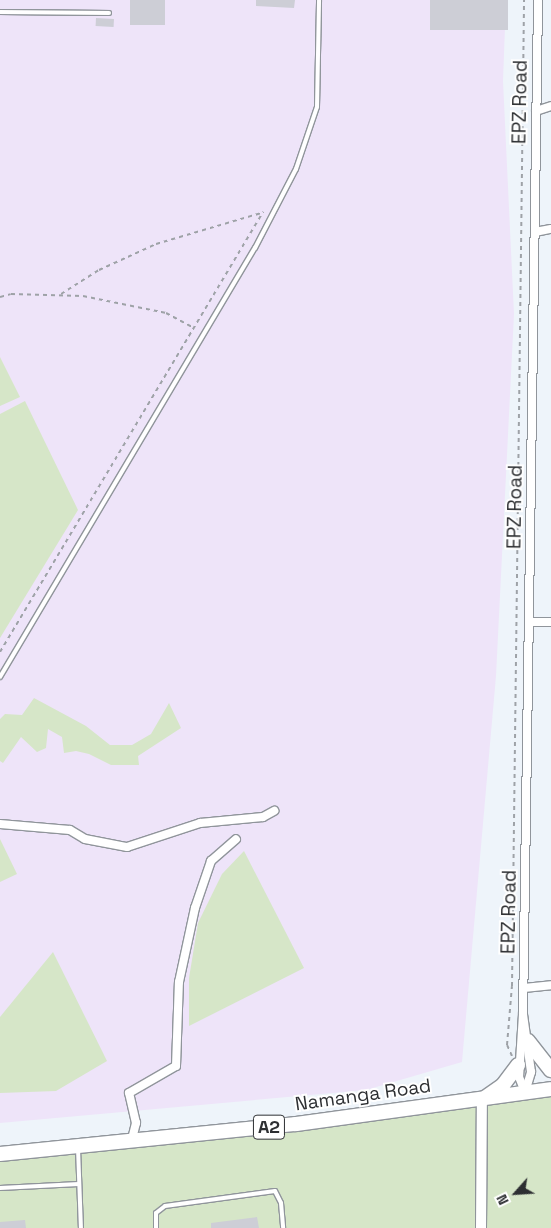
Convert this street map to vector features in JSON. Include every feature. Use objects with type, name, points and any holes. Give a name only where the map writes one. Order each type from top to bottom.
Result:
[{"type":"highway","points":[[528,1041],[549,1066]]},
{"type":"highway","points":[[484,1097],[503,1085],[518,1065]]},
{"type":"highway","name":"Namanga Road","points":[[0,1154],[131,1143],[551,1089]]},
{"type":"street","name":"EPZ Road","points":[[525,1092],[519,1077],[518,1065],[524,1014],[538,0]]},
{"type":"street","points":[[536,111],[551,106]]},
{"type":"street","points":[[535,232],[551,229]]},
{"type":"street","points":[[530,622],[551,622]]},
{"type":"street","points":[[0,824],[70,830],[85,839],[127,847],[200,822],[263,817],[274,810]]},
{"type":"street","points":[[131,1143],[136,1122],[129,1093],[176,1066],[179,982],[195,908],[211,861],[236,839]]},
{"type":"street","points":[[524,988],[551,985]]},
{"type":"street","name":"EPZ Road","points":[[524,1014],[531,1072],[525,1092]]},
{"type":"street","points":[[481,1228],[484,1097]]},
{"type":"lane","points":[[0,677],[250,256],[296,169],[317,107],[320,0]]},
{"type":"lane","points":[[0,12],[109,13]]},
{"type":"lane","points":[[78,1148],[81,1228]]},
{"type":"lane","points":[[0,1188],[79,1184]]},
{"type":"lane","points":[[156,1228],[156,1213],[165,1206],[275,1191],[279,1195],[283,1228]]},
{"type":"path","points":[[518,1065],[507,1045],[512,986],[524,0]]},
{"type":"path","points":[[61,294],[99,270],[156,244],[276,208]]},
{"type":"path","points":[[0,652],[263,212]]},
{"type":"path","points":[[0,297],[11,294],[61,294],[166,313],[195,328]]},
{"type":"shaded area","points":[[0,0],[506,0],[503,81],[514,314],[496,676],[462,1062],[366,1090],[0,1123]]},
{"type":"green space","points":[[0,357],[20,397],[0,406]]},
{"type":"green space","points":[[25,401],[78,510],[0,638],[0,414]]},
{"type":"green space","points":[[34,698],[86,726],[110,745],[132,745],[151,734],[169,703],[181,728],[138,756],[139,765],[111,765],[89,754],[76,751],[64,753],[62,737],[48,729],[46,748],[37,752],[21,737],[3,763],[0,761],[0,719],[5,714],[22,715]]},
{"type":"green space","points":[[0,839],[17,874],[0,882]]},
{"type":"green space","points":[[244,851],[304,968],[189,1026],[189,978],[198,923],[222,874]]},
{"type":"green space","points":[[53,952],[107,1061],[56,1091],[0,1093],[0,1017]]},
{"type":"green space","points":[[551,1089],[551,1228],[0,1228],[0,1155]]},
{"type":"building","points":[[130,0],[165,0],[165,25],[130,25]]},
{"type":"building","points":[[256,0],[295,0],[294,8],[256,6]]},
{"type":"building","points":[[430,0],[508,0],[508,30],[430,30]]},
{"type":"building","points":[[96,18],[114,19],[114,27],[96,26]]},
{"type":"building","points":[[257,1217],[259,1228],[211,1228],[211,1223]]},
{"type":"building","points":[[25,1220],[26,1228],[0,1228],[0,1222]]}]
